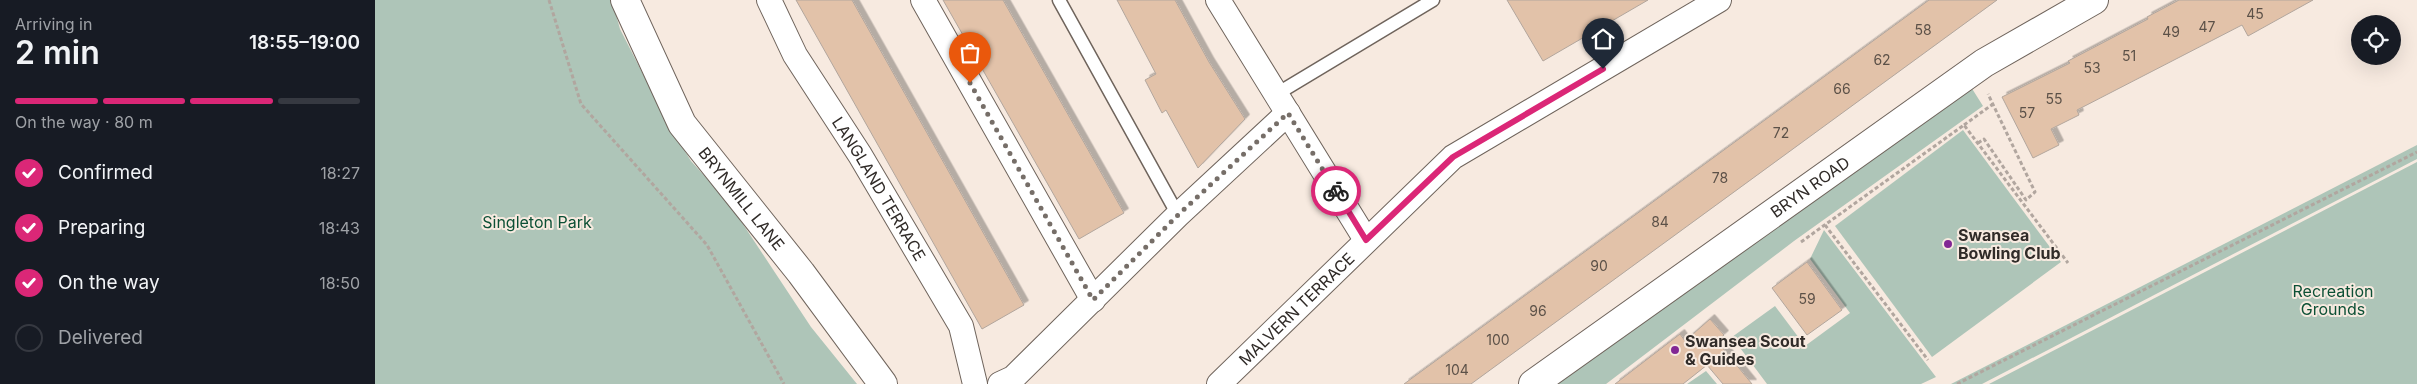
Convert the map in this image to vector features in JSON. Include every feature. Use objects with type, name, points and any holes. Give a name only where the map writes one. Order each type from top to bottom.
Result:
[{"type":"street","name":"BRYNMILL LANE","points":[[625,0],[683,124],[801,273],[883,384]]},
{"type":"street","name":"LANGLAND TERRACE","points":[[769,0],[795,55],[860,155],[961,326],[975,384]]},
{"type":"street","points":[[923,0],[1093,300]]},
{"type":"street","points":[[1218,0],[1366,240]]},
{"type":"street","name":"MALVERN TERRACE","points":[[1219,384],[1453,157],[1719,0]]},
{"type":"street","name":"BRYN ROAD","points":[[1533,384],[1976,69],[2081,4]]},
{"type":"street","points":[[1000,384],[1013,378],[1093,300],[1178,215],[1282,104]]},
{"type":"lane","points":[[1059,0],[1178,215]]},
{"type":"lane","points":[[1282,104],[1433,0]]},
{"type":"path","points":[[549,0],[581,104],[707,245],[784,384]]},
{"type":"path","points":[[1976,69],[2035,192],[2026,200],[1984,139],[1978,143]]},
{"type":"path","points":[[1801,242],[1993,104]]},
{"type":"path","points":[[1964,125],[2068,263]]},
{"type":"path","points":[[1957,384],[2417,152]]},
{"type":"path","points":[[1825,225],[1928,360]]},
{"type":"green space","name":"Singleton Park","points":[[375,0],[612,0],[620,29],[669,125],[691,161],[729,203],[811,327],[857,384],[375,384]]},
{"type":"green space","points":[[1971,87],[1983,106],[1794,241],[1606,384],[1550,384]]},
{"type":"green space","name":"Swansea Bowling Club","points":[[1963,130],[2061,262],[1932,357],[1835,226]]},
{"type":"green space","points":[[2417,145],[2417,159],[1982,384],[1951,384]]},
{"type":"green space","name":"Recreation Grounds","points":[[2417,162],[2417,384],[1989,384]]},
{"type":"green space","points":[[1824,230],[1936,377],[1921,384],[1767,384],[1732,337],[1775,306],[1805,346],[1850,313],[1810,259]]},
{"type":"green space","points":[[1706,371],[1717,384],[1687,384]]},
{"type":"building","points":[[796,0],[852,0],[1024,305],[982,329]]},
{"type":"building","points":[[943,0],[1003,0],[1124,213],[1079,239]]},
{"type":"building","points":[[1117,0],[1175,0],[1209,62],[1245,119],[1198,168],[1166,110],[1162,113],[1145,80],[1156,74]]},
{"type":"building","points":[[1507,0],[1648,0],[1543,61]]},
{"type":"building","points":[[1929,0],[1997,0],[1471,384],[1404,384]]},
{"type":"building","points":[[2179,0],[2313,0],[2248,36],[2242,25],[2077,110],[2079,115],[2051,129],[2059,145],[2033,158],[2002,97],[2070,63],[2068,61],[2148,19],[2147,17]]},
{"type":"building","points":[[1807,262],[1842,310],[1807,335],[1772,288]]},
{"type":"building","points":[[1710,319],[1724,335],[1717,341],[1752,384],[1723,384],[1707,365],[1683,384],[1615,384],[1680,334],[1685,341]]},
{"type":"way so far","points":[[970,83],[1093,300],[1178,215],[1288,113],[1336,191]]},
{"type":"place","name":"Swansea Bowling Club","points":[[1948,244]]},
{"type":"place","name":"Swansea Scout & Guides","points":[[1675,350]]},
{"type":"route","points":[[1336,191],[1366,240],[1453,157],[1603,69]]}]
